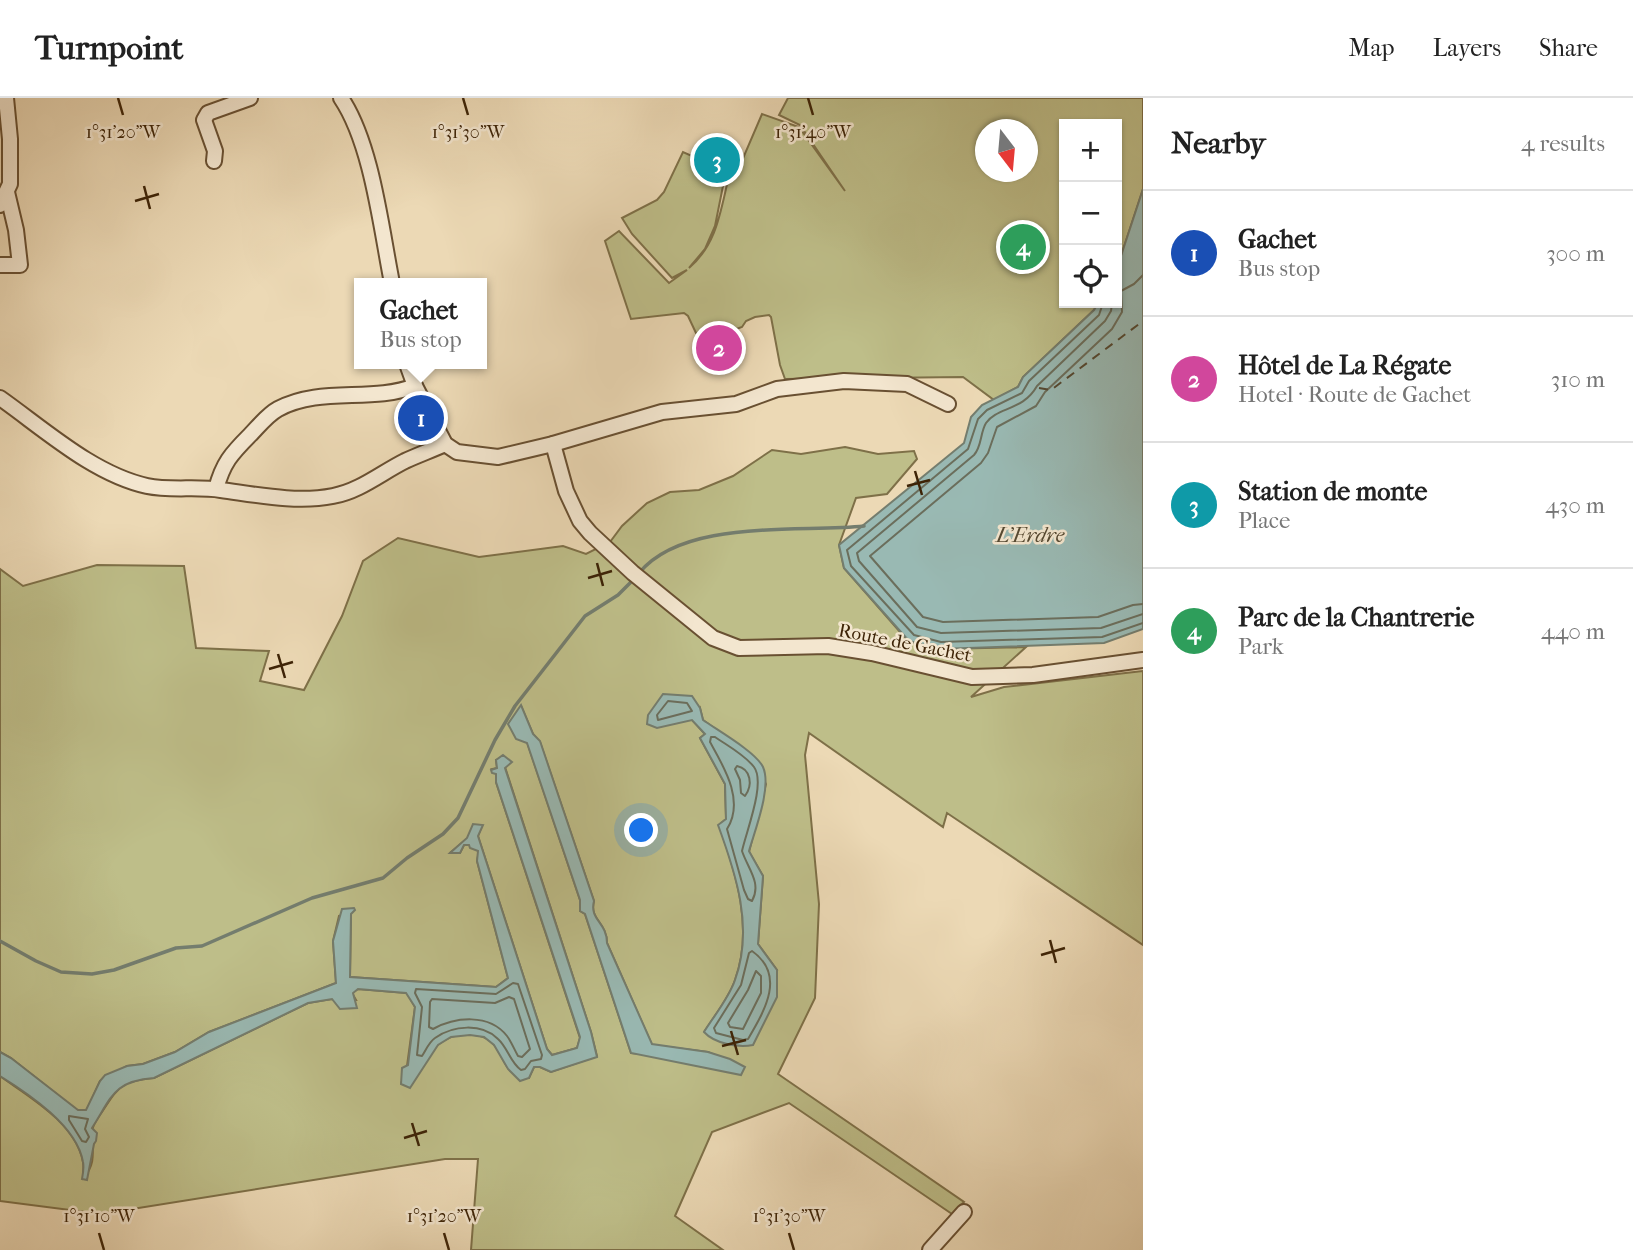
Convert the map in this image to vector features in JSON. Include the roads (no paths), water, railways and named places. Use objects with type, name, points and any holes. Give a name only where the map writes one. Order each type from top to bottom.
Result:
[{"type":"street","points":[[0,265],[20,265],[16,230],[4,198],[10,184],[11,163],[6,98]]},
{"type":"street","points":[[214,161],[215,152],[204,120],[208,113],[250,98]]},
{"type":"street","points":[[341,98],[364,147],[391,278]]},
{"type":"street","points":[[409,369],[445,444],[457,452],[498,457],[662,412],[736,404],[776,388],[844,381],[907,384],[948,404]]},
{"type":"street","points":[[216,489],[222,468],[241,444],[275,411],[321,395],[394,392],[415,386]]},
{"type":"street","points":[[0,398],[61,443],[127,480],[160,487],[216,489],[268,497],[334,496],[356,489],[405,461],[445,444]]},
{"type":"street","name":"Route de Gachet","points":[[553,444],[566,491],[580,521],[597,540],[636,576],[713,638],[739,648],[828,646],[872,653],[972,677],[1033,675],[1143,660]]},
{"type":"street","points":[[930,1250],[964,1212]]},
{"type":"water","name":"L'Erdre","points":[[1143,189],[1143,629],[1104,643],[940,649],[909,641],[844,568],[839,545],[964,443],[971,417],[982,405],[1018,387],[1023,377],[1095,308],[1122,308],[1122,253]]},
{"type":"water","points":[[663,694],[692,696],[700,708],[703,720],[753,755],[763,767],[765,786],[762,809],[749,851],[763,876],[758,944],[777,970],[777,997],[753,1045],[726,1044],[704,1032],[735,980],[743,941],[743,921],[736,882],[718,825],[726,819],[725,784],[700,738],[705,734],[692,720],[657,728],[647,724],[648,715]]},
{"type":"water","points":[[521,705],[533,734],[540,741],[594,901],[594,913],[604,930],[607,943],[652,1044],[708,1052],[730,1059],[745,1067],[741,1075],[631,1053],[585,914],[580,911],[580,900],[527,743],[516,739],[508,724]]},
{"type":"water","points":[[503,755],[512,762],[505,768],[597,1057],[551,1072],[534,1067],[529,1078],[520,1081],[508,1069],[494,1045],[484,1037],[451,1037],[438,1045],[410,1088],[401,1084],[402,1068],[408,1065],[415,1007],[406,993],[358,989],[353,993],[357,1008],[340,1009],[332,999],[308,1003],[154,1078],[122,1087],[115,1092],[92,1128],[97,1133],[96,1141],[87,1180],[82,1179],[83,1162],[72,1136],[50,1112],[0,1076],[0,1052],[78,1110],[86,1110],[105,1075],[175,1052],[209,1032],[336,983],[333,941],[342,909],[355,910],[351,914],[350,977],[496,987],[508,978],[477,861],[478,851],[464,845],[460,853],[450,853],[467,838],[473,824],[483,825],[478,836],[547,1049],[552,1055],[577,1048],[580,1037],[496,782],[496,774],[491,770],[497,768],[496,760]]},
{"type":"waterway","points":[[639,573],[659,555],[684,543],[713,536],[776,529],[864,526]]},
{"type":"waterway","points":[[0,941],[61,972],[92,974],[114,970],[176,948],[202,946],[312,898],[383,878],[443,834],[458,818],[495,740],[515,706],[585,616],[618,595],[631,582]]},
{"type":"place","name":"Station de monte","points":[[717,160]]},
{"type":"place","name":"Parc de la Chantrerie","points":[[1023,247]]},
{"type":"place","name":"Hôtel de La Régate","points":[[719,348]]},
{"type":"place","name":"Gachet","points":[[421,418]]}]
